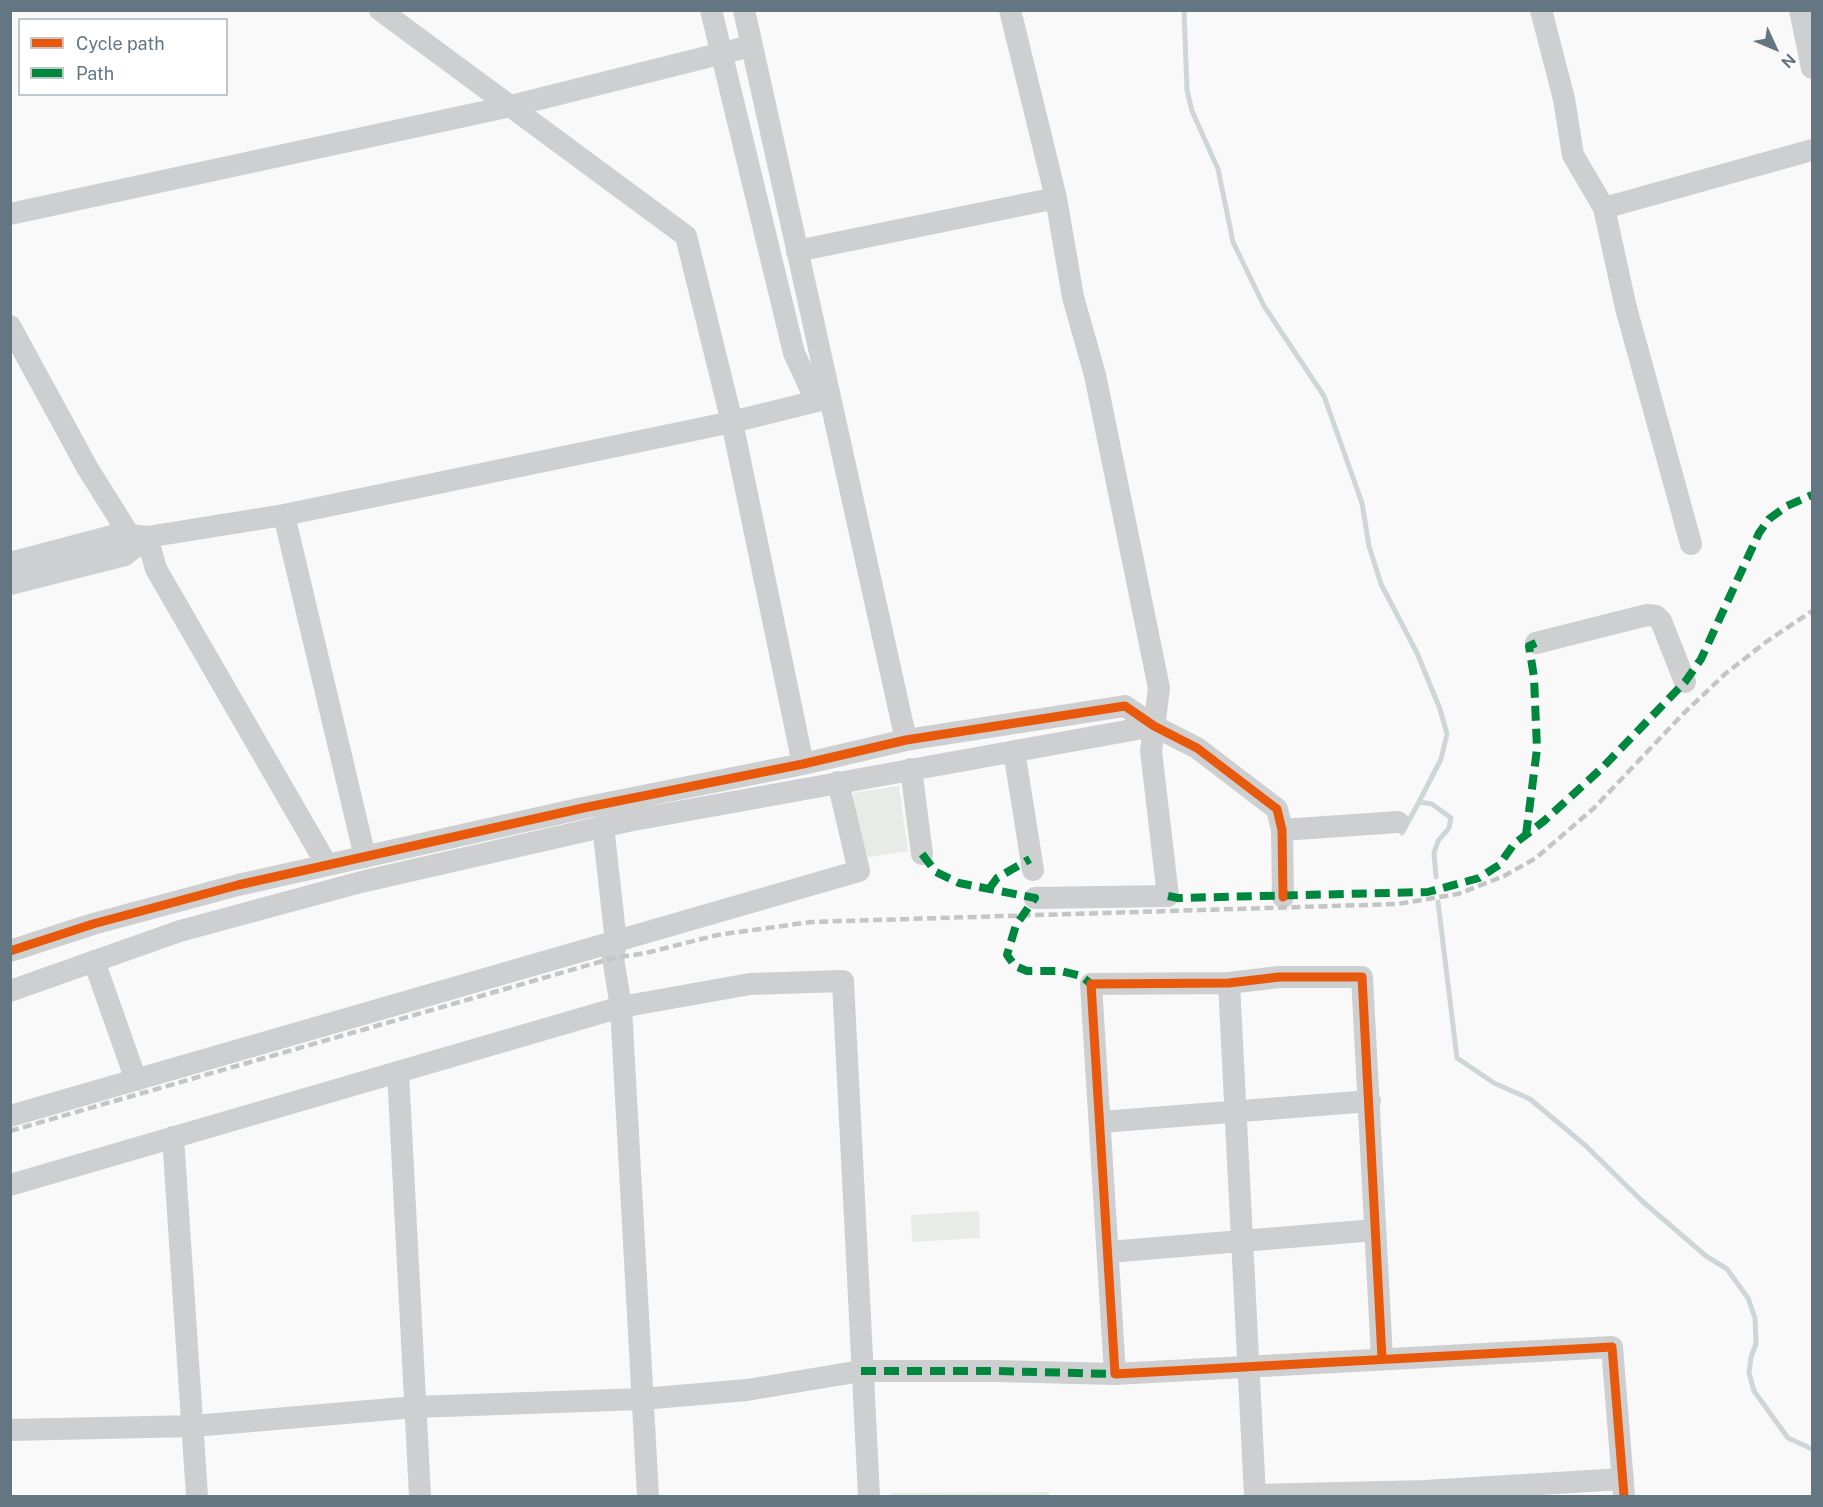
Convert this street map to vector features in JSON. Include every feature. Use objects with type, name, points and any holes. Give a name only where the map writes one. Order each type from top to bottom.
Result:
[{"type":"street","points":[[380,10],[686,236],[732,422],[803,764]]},
{"type":"street","points":[[711,10],[794,353],[822,399]]},
{"type":"street","points":[[744,10],[797,251],[822,399],[906,740]]},
{"type":"street","points":[[1010,10],[1056,198],[1073,297],[1095,375],[1152,648],[1159,688],[1151,751],[1168,896],[1035,898]]},
{"type":"street","points":[[1541,10],[1564,99],[1573,155],[1604,208],[1626,309],[1691,544]]},
{"type":"street","points":[[1800,10],[1812,68]]},
{"type":"street","points":[[10,214],[511,106],[751,46]]},
{"type":"street","points":[[1604,208],[1812,150]]},
{"type":"street","points":[[797,251],[1056,198]]},
{"type":"street","points":[[10,326],[88,469],[139,536],[327,865]]},
{"type":"street","points":[[10,563],[120,534],[139,536],[284,515],[732,422],[822,399]]},
{"type":"street","points":[[284,515],[365,857]]},
{"type":"street","points":[[10,584],[125,555],[139,536]]},
{"type":"street","points":[[1536,643],[1647,615],[1656,616],[1661,621],[1685,682]]},
{"type":"street","points":[[10,951],[93,924],[238,885],[583,808],[803,764],[906,740],[1125,706],[1154,726],[1197,748],[1277,809],[1282,830],[1284,897]]},
{"type":"street","points":[[10,991],[180,931],[350,885],[603,826],[1154,726]]},
{"type":"street","points":[[1014,751],[1033,870]]},
{"type":"street","points":[[911,769],[922,854]]},
{"type":"street","points":[[10,1116],[859,872],[838,782]]},
{"type":"street","points":[[1282,830],[1398,822]]},
{"type":"street","points":[[603,826],[615,942],[613,958],[621,1007],[648,1497]]},
{"type":"street","points":[[94,961],[136,1080]]},
{"type":"street","points":[[1115,1374],[1091,984],[1229,983],[1279,977],[1362,977],[1382,1358]]},
{"type":"street","points":[[10,1185],[621,1007],[750,984],[843,981],[869,1497]]},
{"type":"street","points":[[10,1430],[194,1426],[415,1407],[642,1399],[747,1390],[861,1371],[1115,1374],[1246,1366],[1382,1358],[1612,1347],[1623,1488],[1255,1496],[1246,1366],[1243,1239],[1229,983]]},
{"type":"street","points":[[398,1072],[420,1497]]},
{"type":"street","points":[[1101,1122],[1370,1101]]},
{"type":"street","points":[[173,1137],[197,1497]]},
{"type":"street","points":[[1108,1252],[1243,1239],[1376,1230]]},
{"type":"shaded area","points":[[899,786],[908,851],[862,858],[853,793]]},
{"type":"shaded area","points":[[979,1211],[980,1238],[912,1242],[911,1215]]},
{"type":"shaded area","points":[[1049,1492],[1049,1496],[891,1496],[891,1493]]},
{"type":"waterway","points":[[1184,10],[1187,90],[1192,111],[1218,169],[1233,242],[1264,306],[1324,396],[1362,503],[1369,546],[1381,584],[1417,653],[1440,709],[1447,734],[1441,759],[1419,802],[1432,804],[1451,818],[1449,828],[1438,841],[1434,853],[1436,877]]},
{"type":"waterway","points":[[1402,833],[1419,802]]},
{"type":"waterway","points":[[1438,902],[1457,1058],[1494,1083],[1530,1099],[1586,1146],[1641,1200],[1706,1256],[1727,1269],[1748,1298],[1755,1318],[1756,1344],[1751,1357],[1749,1373],[1754,1391],[1788,1438],[1812,1449]]},
{"type":"railway","points":[[10,1131],[613,958],[646,953],[717,935],[811,922],[1397,904],[1458,894],[1504,876],[1536,858],[1594,808],[1682,715],[1725,674],[1766,642],[1812,611]]},
{"type":"marked path","points":[[1168,896],[1178,898],[1428,892],[1479,878],[1499,865],[1514,844],[1544,821],[1602,768],[1685,682],[1701,659],[1759,533],[1769,519],[1787,506],[1812,495]]},
{"type":"marked path","points":[[1526,835],[1537,749],[1534,677],[1529,646],[1536,643]]},
{"type":"marked path","points":[[922,854],[936,872],[959,883],[1035,898],[1016,925],[1007,955],[1015,966],[1027,971],[1061,971],[1081,976],[1091,984]]},
{"type":"marked path","points":[[989,889],[997,878],[1030,859]]},
{"type":"marked path","points":[[861,1371],[1115,1374]]},
{"type":"cycle path","points":[[10,951],[93,924],[238,885],[583,808],[803,764],[906,740],[1125,706],[1154,726],[1197,748],[1277,809],[1282,830],[1283,897]]},
{"type":"cycle path","points":[[1382,1358],[1362,977],[1279,977],[1229,983],[1091,984],[1115,1374],[1612,1347],[1624,1496]]}]
